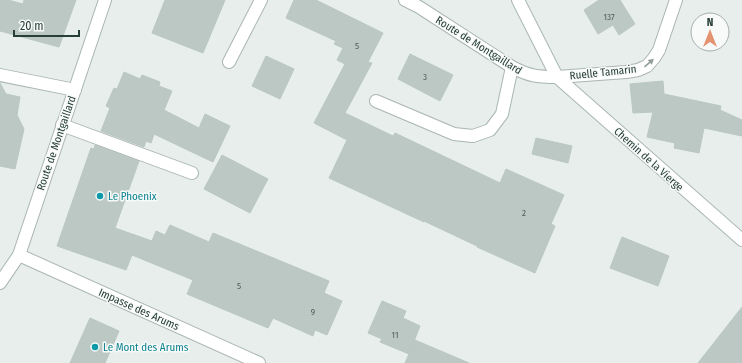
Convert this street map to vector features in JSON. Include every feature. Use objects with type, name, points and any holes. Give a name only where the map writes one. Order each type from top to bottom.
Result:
[{"type":"street","name":"Route de Montgaillard","points":[[0,283],[19,254],[105,0]]},
{"type":"street","points":[[229,62],[261,0]]},
{"type":"street","name":"Route de Montgaillard","points":[[405,0],[512,67],[539,77],[557,77]]},
{"type":"street","points":[[518,0],[557,77]]},
{"type":"street","name":"Ruelle Tamarin","points":[[557,77],[626,72],[638,70],[647,66],[659,50],[676,0]]},
{"type":"street","points":[[376,101],[454,134],[472,136],[490,130],[502,114],[512,67]]},
{"type":"street","points":[[0,75],[75,90]]},
{"type":"street","name":"Chemin de la Vierge","points":[[557,77],[742,240]]},
{"type":"street","points":[[62,125],[192,173]]},
{"type":"street","name":"Impasse des Arums","points":[[19,254],[260,363]]},
{"type":"building","points":[[0,0],[8,0],[23,4],[24,0],[76,0],[59,47],[0,31]]},
{"type":"building","points":[[165,0],[225,0],[203,53],[152,33]]},
{"type":"building","points":[[294,0],[316,0],[383,33],[368,62],[372,63],[345,113],[393,136],[395,133],[500,183],[506,169],[564,195],[551,224],[555,226],[535,273],[329,178],[347,140],[314,123],[345,64],[337,60],[343,48],[334,44],[336,41],[286,18]]},
{"type":"building","points":[[599,0],[620,0],[635,24],[619,35],[613,25],[598,34],[584,10]]},
{"type":"building","points":[[410,54],[453,75],[440,101],[398,79]]},
{"type":"building","points":[[266,56],[294,69],[280,99],[252,86]]},
{"type":"building","points":[[124,72],[140,79],[142,75],[160,82],[159,86],[172,91],[164,110],[199,128],[205,114],[230,126],[213,162],[154,134],[151,143],[146,141],[144,147],[101,131],[110,108],[106,106],[114,88],[117,89]]},
{"type":"building","points":[[663,81],[664,94],[721,106],[720,110],[742,120],[742,136],[704,128],[699,153],[674,148],[675,143],[647,137],[653,112],[633,113],[630,84]]},
{"type":"building","points":[[0,83],[6,94],[20,97],[17,115],[24,129],[15,169],[0,166]]},
{"type":"building","points":[[536,138],[572,146],[568,163],[532,154]]},
{"type":"building","points":[[95,145],[139,161],[115,228],[152,241],[156,231],[165,235],[170,225],[209,242],[213,233],[329,281],[324,293],[342,301],[327,335],[315,330],[313,336],[273,318],[268,328],[187,294],[193,280],[132,255],[126,270],[57,246],[91,148],[94,149]]},
{"type":"building","points":[[222,155],[268,179],[250,213],[204,189]]},
{"type":"building","points":[[622,237],[669,256],[658,286],[610,268]]},
{"type":"building","points":[[382,301],[406,311],[403,318],[420,326],[409,354],[380,342],[382,339],[368,333]]},
{"type":"building","points":[[742,307],[742,363],[698,363]]},
{"type":"building","name":"Le Mont des Arums","points":[[90,318],[119,331],[105,363],[70,363]]},
{"type":"building","points":[[415,340],[469,363],[405,363]]},
{"type":"place","name":"Le Phoenix","points":[[100,196]]},
{"type":"place","name":"Le Mont des Arums","points":[[95,347]]}]
